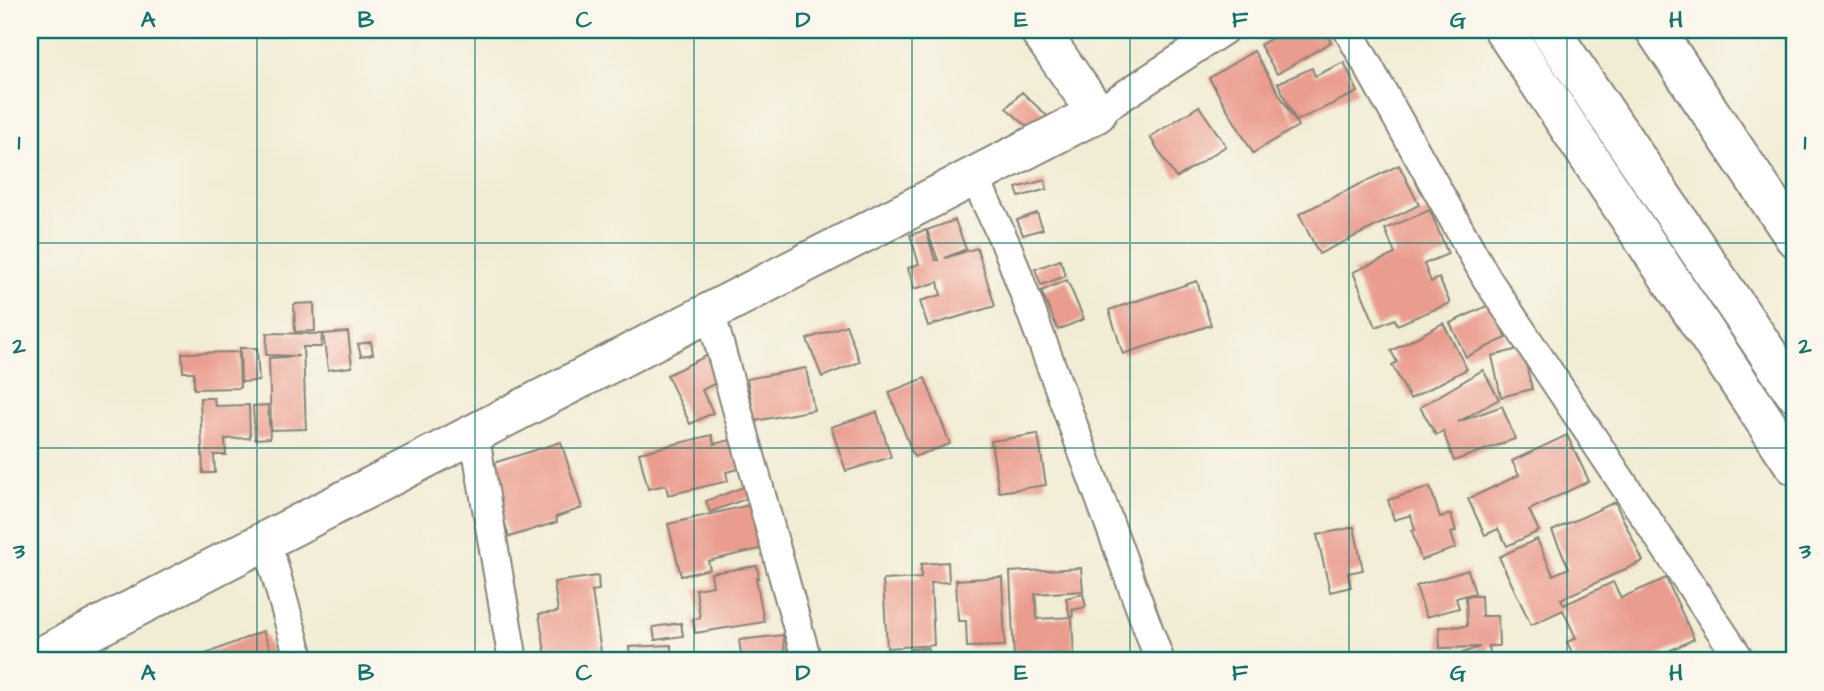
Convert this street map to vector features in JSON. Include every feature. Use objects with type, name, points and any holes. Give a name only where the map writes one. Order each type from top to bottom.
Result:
[{"type":"main road","points":[[32,661],[1097,113],[1039,30]]},
{"type":"main road","points":[[1504,30],[1794,464]]},
{"type":"main road","points":[[1550,30],[1794,392]]},
{"type":"main road","points":[[1655,30],[1794,237]]},
{"type":"street","points":[[1097,113],[1224,30]]},
{"type":"street","points":[[1348,30],[1487,279],[1741,661]]},
{"type":"street","points":[[974,176],[1008,249],[1160,661]]},
{"type":"street","points":[[710,311],[807,661]]},
{"type":"street","points":[[474,432],[513,661]]},
{"type":"street","points":[[266,540],[300,661]]},
{"type":"building","points":[[1285,30],[1324,30],[1331,42],[1277,74],[1260,45]]},
{"type":"building","points":[[1254,51],[1298,126],[1253,153],[1209,78]]},
{"type":"building","points":[[1344,62],[1358,92],[1296,121],[1278,83],[1312,68],[1315,76]]},
{"type":"building","points":[[1022,92],[1047,116],[1032,131],[1006,108]]},
{"type":"building","points":[[1199,106],[1226,146],[1176,178],[1150,137]]},
{"type":"building","points":[[1399,165],[1419,205],[1319,254],[1299,214]]},
{"type":"building","points":[[1045,180],[1047,189],[1019,197],[1016,188]]},
{"type":"building","points":[[1430,210],[1448,254],[1424,264],[1431,282],[1439,278],[1450,303],[1397,325],[1395,319],[1376,327],[1353,272],[1395,254],[1385,229]]},
{"type":"building","points":[[1037,213],[1043,229],[1023,235],[1017,220]]},
{"type":"building","points":[[955,220],[966,249],[945,258],[977,248],[995,306],[928,326],[920,301],[941,295],[938,282],[914,289],[908,268],[919,264],[910,235],[926,230],[935,260],[938,260],[927,230]]},
{"type":"building","points":[[1060,260],[1066,276],[1041,285],[1035,269]]},
{"type":"building","points":[[1067,280],[1084,319],[1058,330],[1041,291]]},
{"type":"building","points":[[1197,281],[1211,325],[1123,354],[1109,310]]},
{"type":"building","points":[[314,303],[315,331],[295,332],[294,304]]},
{"type":"building","points":[[1491,304],[1506,338],[1466,357],[1450,323]]},
{"type":"building","points":[[1443,323],[1467,369],[1410,399],[1392,365],[1397,362],[1391,351]]},
{"type":"building","points":[[846,325],[860,362],[822,377],[807,339]]},
{"type":"building","points":[[348,332],[352,367],[328,370],[323,334]]},
{"type":"building","points":[[267,333],[322,334],[321,347],[303,347],[306,429],[271,430],[269,358],[299,356],[266,355]]},
{"type":"building","points":[[371,342],[373,354],[361,356],[358,344]]},
{"type":"building","points":[[240,348],[257,348],[259,381],[241,382]]},
{"type":"building","points":[[1522,348],[1532,389],[1501,397],[1492,356]]},
{"type":"building","points":[[239,352],[240,388],[194,389],[194,372],[183,372],[182,353]]},
{"type":"building","points":[[710,354],[722,380],[702,390],[713,413],[690,424],[667,375]]},
{"type":"building","points":[[806,368],[814,410],[755,421],[747,379]]},
{"type":"building","points":[[1483,370],[1499,399],[1458,422],[1502,406],[1515,439],[1454,461],[1443,431],[1436,435],[1420,407]]},
{"type":"building","points":[[925,378],[950,444],[914,457],[889,392]]},
{"type":"building","points":[[200,398],[214,398],[215,406],[249,405],[250,438],[225,439],[226,455],[214,455],[215,473],[203,473]]},
{"type":"building","points":[[268,405],[270,438],[255,439],[253,406]]},
{"type":"building","points":[[877,412],[891,457],[846,471],[831,427]]},
{"type":"building","points":[[1038,434],[1046,485],[999,492],[991,441]]},
{"type":"building","points":[[712,435],[714,444],[739,438],[747,467],[726,472],[728,481],[668,495],[666,485],[648,489],[639,453]]},
{"type":"building","points":[[1567,435],[1589,481],[1529,510],[1539,531],[1507,546],[1498,529],[1485,535],[1468,499],[1519,475],[1512,461]]},
{"type":"building","points":[[561,442],[582,508],[556,517],[557,522],[509,537],[487,465]]},
{"type":"building","points":[[749,485],[754,496],[710,512],[706,501]]},
{"type":"building","points":[[1430,487],[1440,517],[1451,514],[1456,531],[1451,533],[1456,548],[1421,560],[1412,531],[1415,530],[1411,515],[1394,520],[1388,500]]},
{"type":"building","points":[[1615,502],[1643,561],[1561,599],[1564,605],[1613,582],[1621,598],[1666,578],[1694,639],[1648,661],[1576,661],[1567,642],[1576,638],[1563,610],[1531,625],[1499,557],[1537,539],[1553,575],[1569,568],[1552,531]]},
{"type":"building","points":[[758,503],[768,547],[708,561],[710,569],[681,576],[668,524]]},
{"type":"building","points":[[1354,527],[1363,570],[1348,573],[1351,587],[1330,592],[1317,535]]},
{"type":"building","points":[[948,562],[949,582],[931,583],[934,645],[887,648],[883,580],[921,578],[921,564]]},
{"type":"building","points":[[757,566],[759,578],[756,578],[764,622],[695,633],[693,619],[700,618],[696,589],[713,586],[711,573]]},
{"type":"building","points":[[1081,568],[1083,591],[1035,594],[1037,619],[1072,617],[1074,657],[1014,660],[1010,572]]},
{"type":"building","points":[[1468,570],[1475,593],[1456,598],[1459,608],[1426,617],[1416,586]]},
{"type":"building","points":[[598,576],[599,590],[592,591],[601,652],[546,659],[539,614],[558,612],[554,582]]},
{"type":"building","points":[[1002,577],[1005,646],[967,647],[966,621],[958,621],[956,580]]},
{"type":"building","points":[[1083,594],[1086,607],[1072,610],[1073,616],[1070,617],[1066,598]]},
{"type":"building","points":[[1466,596],[1481,596],[1482,616],[1498,616],[1499,646],[1488,646],[1493,659],[1465,661],[1462,653],[1480,647],[1440,648],[1439,627],[1467,626]]},
{"type":"building","points":[[681,623],[683,636],[655,640],[653,627]]},
{"type":"building","points":[[263,631],[275,661],[200,661],[198,657]]},
{"type":"building","points":[[783,635],[786,661],[742,661],[739,640]]},
{"type":"building","points":[[671,645],[672,661],[630,661],[629,647]]},
{"type":"building","points":[[928,648],[929,661],[912,661],[911,649]]}]
